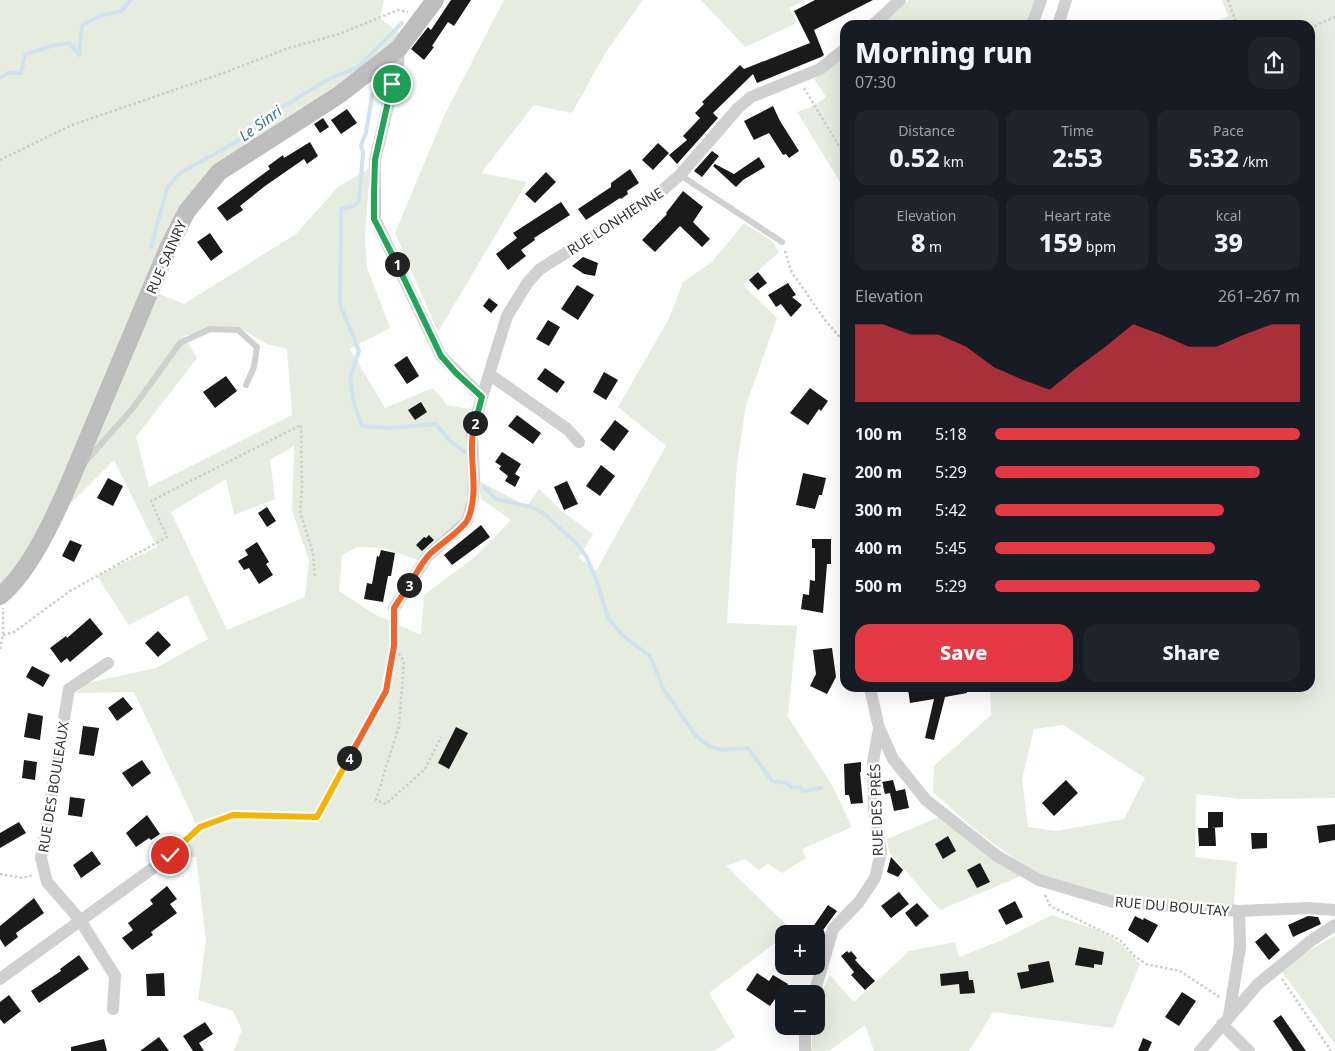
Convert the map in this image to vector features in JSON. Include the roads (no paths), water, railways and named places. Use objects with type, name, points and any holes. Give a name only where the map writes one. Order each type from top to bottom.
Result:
[{"type":"street","name":"RUE SAINRY","points":[[1,595],[10,588],[39,545],[70,480],[170,246],[187,211],[219,172],[339,95],[399,48],[435,0]]},
{"type":"street","points":[[878,20],[900,0]]},
{"type":"street","points":[[1034,20],[1041,0]]},
{"type":"street","points":[[1060,20],[1066,0]]},
{"type":"street","points":[[399,48],[398,64],[375,160],[374,219],[441,356],[482,397]]},
{"type":"street","name":"RUE LONHIENNE","points":[[394,608],[428,556],[467,521],[473,500],[472,432],[507,316],[528,282],[540,268],[652,200],[680,175],[738,108],[751,97],[820,69],[840,53]]},
{"type":"street","points":[[489,374],[567,429],[579,442]]},
{"type":"street","name":"RUE DES BOULEAUX","points":[[108,663],[69,689],[41,858],[47,882],[80,920],[115,976],[114,1009]]},
{"type":"street","name":"RUE DU BOULTAY","points":[[871,692],[879,728],[893,759],[926,800],[997,856],[1039,880],[1113,902],[1239,911],[1308,908],[1335,910]]},
{"type":"street","name":"RUE DES PRÉS","points":[[816,985],[832,929],[859,902],[875,878],[881,852],[874,808],[873,762],[879,728]]},
{"type":"street","points":[[0,979],[170,855]]},
{"type":"street","points":[[1226,1020],[1240,947],[1239,911]]},
{"type":"street","points":[[1200,1051],[1258,984],[1312,940],[1335,925]]},
{"type":"street","points":[[1226,1020],[1249,1051]]},
{"type":"street","points":[[805,1035],[805,1051]]},
{"type":"lane","points":[[680,175],[782,242]]},
{"type":"lane","points":[[70,480],[133,408],[180,343],[210,329],[238,330],[257,348],[254,367],[246,385]]},
{"type":"waterway","points":[[0,78],[8,73],[21,73],[25,55],[51,46],[69,43],[79,55],[82,26],[99,16],[122,11],[130,0]]},
{"type":"waterway","name":"Le Sinri","points":[[151,247],[167,188],[180,173],[238,141],[279,109],[329,79],[358,67],[402,23]]},
{"type":"waterway","points":[[376,86],[372,96],[366,133],[361,145],[363,153],[359,201],[354,206],[341,209],[340,304],[359,351],[350,378],[354,404],[362,426],[390,428],[436,424],[450,441],[465,452]]},
{"type":"waterway","points":[[484,487],[496,499],[531,507],[542,512],[576,543],[586,556],[596,579],[608,618],[623,636],[650,656],[664,690],[696,736],[709,746],[721,750],[748,748],[772,781],[786,783],[793,788],[800,787],[803,791],[821,788]]}]
